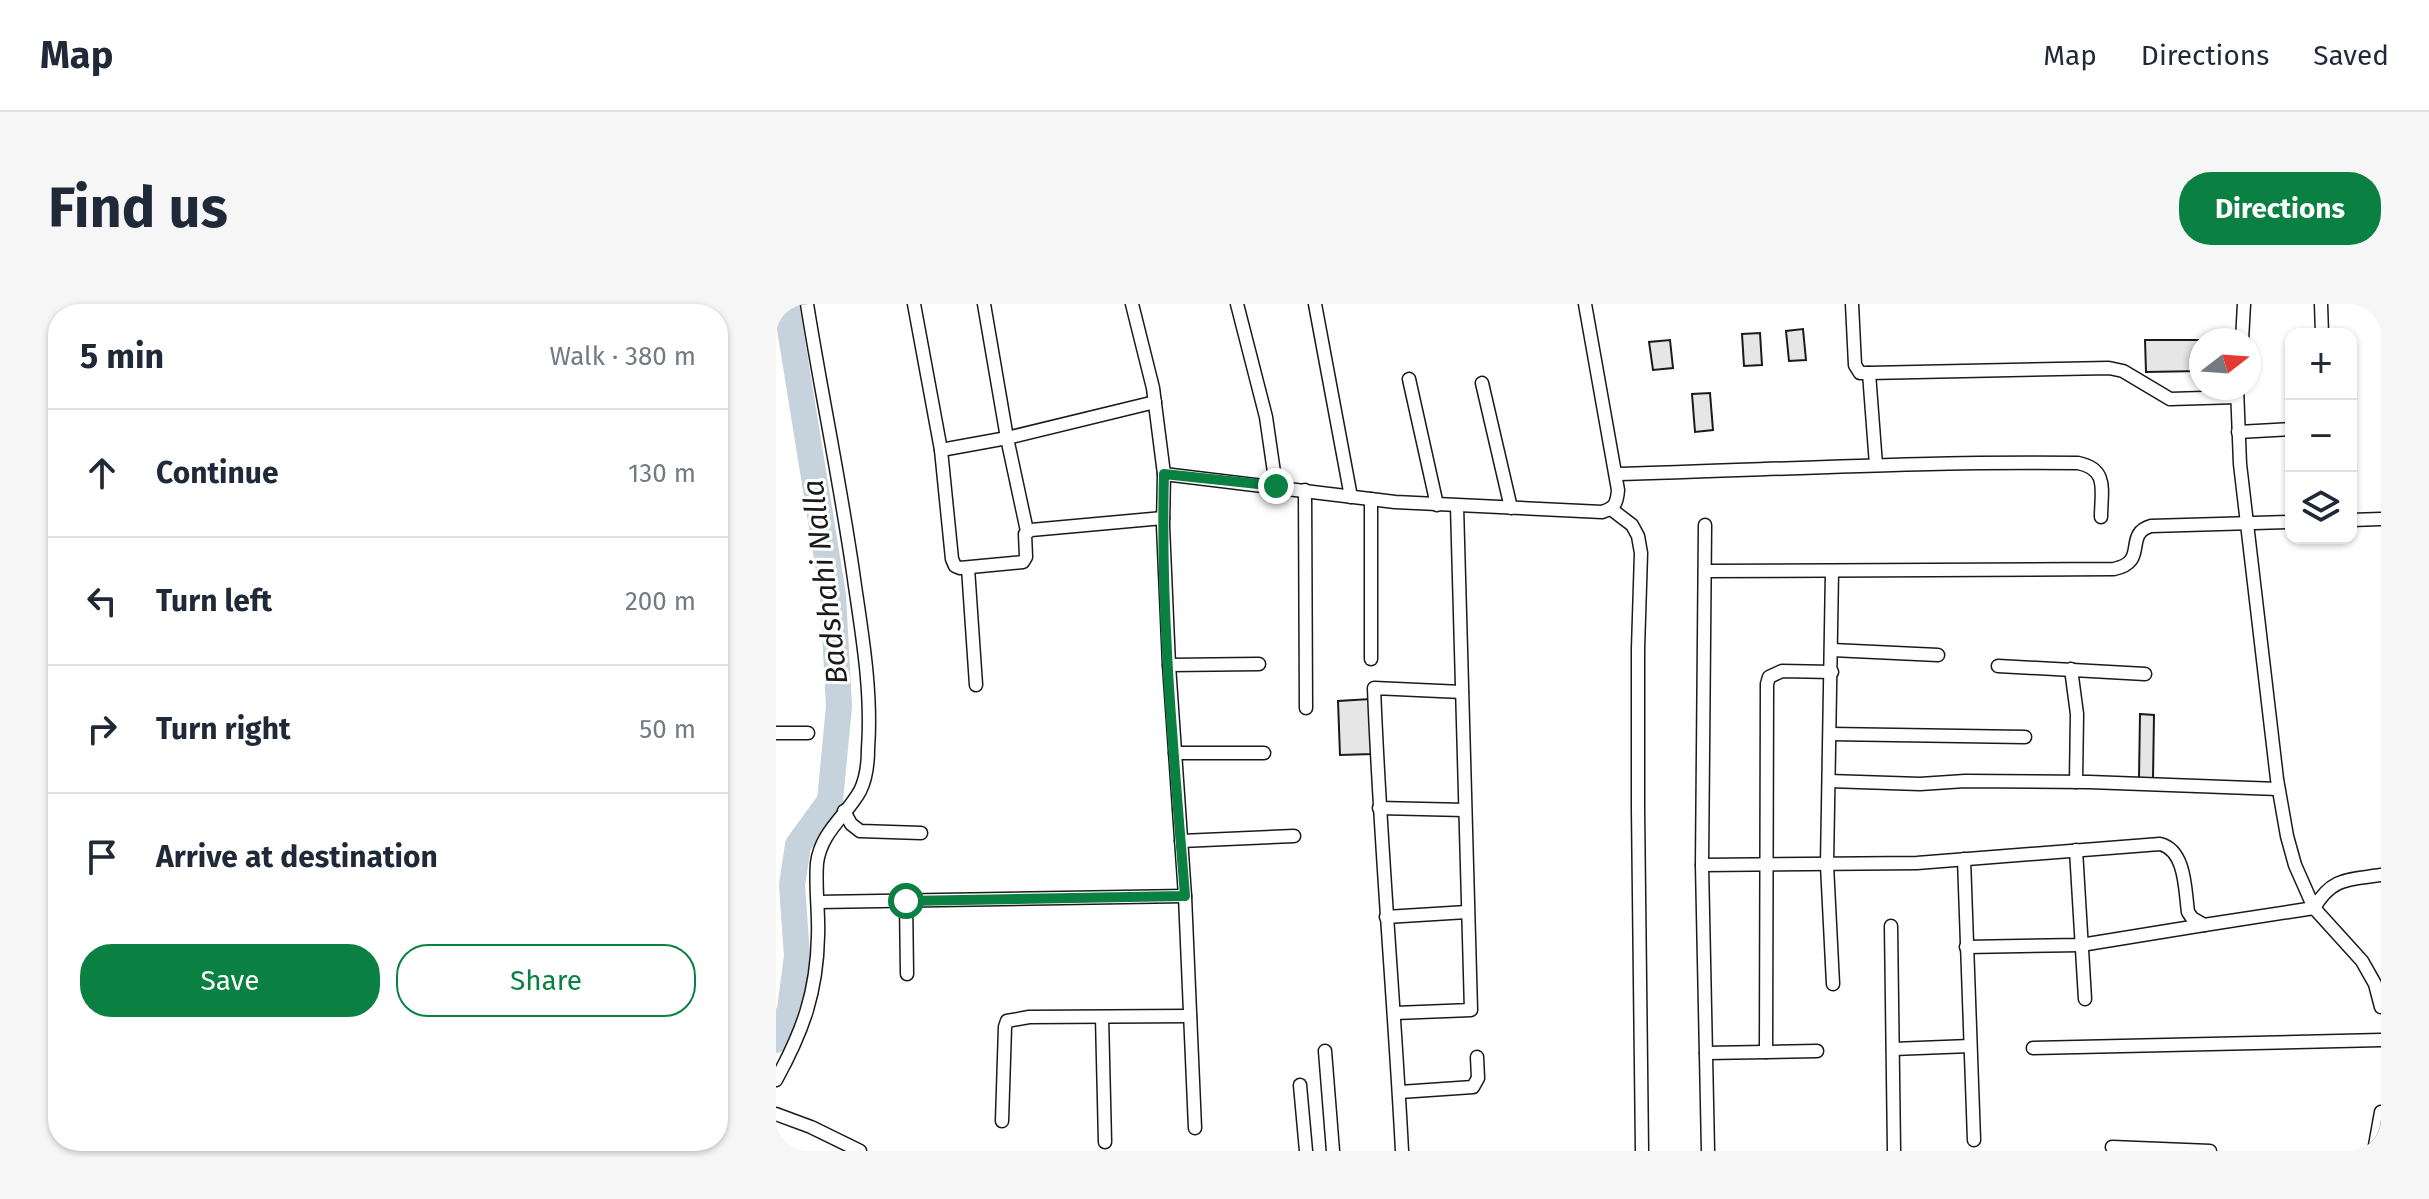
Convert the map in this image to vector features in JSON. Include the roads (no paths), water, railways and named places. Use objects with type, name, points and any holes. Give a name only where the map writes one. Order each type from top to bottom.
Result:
[{"type":"street","points":[[776,1080],[800,1032],[814,990],[820,850],[825,836],[859,792],[868,750],[867,663],[807,304]]},
{"type":"street","points":[[914,304],[941,450],[952,559],[955,566],[968,568],[1023,562],[1026,557],[1027,531],[984,304]]},
{"type":"street","points":[[1132,304],[1155,402],[1164,474],[1169,665],[1185,896],[1195,1128]]},
{"type":"street","points":[[1237,304],[1266,417],[1276,486]]},
{"type":"street","points":[[1315,304],[1351,497]]},
{"type":"street","points":[[1164,474],[1437,505],[1602,512],[1611,509],[1617,502],[1616,474],[1585,304]]},
{"type":"street","points":[[1852,304],[1855,365],[1860,373],[2109,368],[2123,371],[2170,399],[2189,397]]},
{"type":"street","points":[[2243,328],[2244,304]]},
{"type":"street","points":[[2321,304],[2322,328]]},
{"type":"street","points":[[1869,373],[1876,465]]},
{"type":"street","points":[[1409,379],[1437,505]]},
{"type":"street","points":[[1482,383],[1511,508]]},
{"type":"street","points":[[2237,400],[2247,524],[2278,789],[2287,836],[2295,865],[2314,908],[2362,961],[2375,984],[2381,1007]]},
{"type":"street","points":[[941,450],[1007,438],[1155,402]]},
{"type":"street","points":[[2238,432],[2285,429]]},
{"type":"street","points":[[1616,474],[1946,463],[2078,463],[2097,470],[2101,482],[2101,517]]},
{"type":"street","points":[[1305,490],[1306,708]]},
{"type":"street","points":[[1371,499],[1371,659]]},
{"type":"street","points":[[1395,1013],[1471,1010],[1457,506]]},
{"type":"street","points":[[1611,509],[1632,525],[1641,553],[1638,838],[1642,1151]]},
{"type":"street","points":[[1027,531],[1163,518]]},
{"type":"street","points":[[2357,520],[2381,519]]},
{"type":"street","points":[[1705,571],[2114,569],[2132,560],[2143,529],[2285,522]]},
{"type":"street","points":[[1705,525],[1702,865],[1708,1151]]},
{"type":"street","points":[[968,568],[976,685]]},
{"type":"street","points":[[1832,571],[1827,865],[1833,984]]},
{"type":"street","points":[[1832,650],[1938,655]]},
{"type":"street","points":[[1169,665],[1259,664]]},
{"type":"street","points":[[1998,666],[2145,674]]},
{"type":"street","points":[[2071,669],[2077,714],[2076,782]]},
{"type":"street","points":[[1766,1052],[1767,684],[1769,677],[1782,671],[1832,672]]},
{"type":"street","points":[[1402,1151],[1374,688],[1462,692]]},
{"type":"street","points":[[776,733],[808,733]]},
{"type":"street","points":[[1830,734],[2025,737]]},
{"type":"street","points":[[1175,753],[1264,753]]},
{"type":"street","points":[[1829,781],[1920,784],[1965,781],[2076,782],[2278,789]]},
{"type":"street","points":[[1379,808],[1465,810]]},
{"type":"street","points":[[844,811],[851,824],[860,831],[921,833]]},
{"type":"street","points":[[1181,841],[1294,836]]},
{"type":"street","points":[[1702,865],[1827,865],[1964,859],[2151,844],[2168,846],[2180,864],[2188,912],[2204,925]]},
{"type":"street","points":[[2076,850],[2085,999]]},
{"type":"street","points":[[1964,859],[1974,1140]]},
{"type":"street","points":[[2314,908],[2332,885],[2381,875]]},
{"type":"street","points":[[818,902],[1185,896]]},
{"type":"street","points":[[906,901],[907,974]]},
{"type":"street","points":[[1966,947],[2081,945],[2314,908]]},
{"type":"street","points":[[1386,917],[1467,912]]},
{"type":"street","points":[[1891,926],[1894,1151]]},
{"type":"street","points":[[1002,1121],[1007,1021],[1029,1017],[1190,1016]]},
{"type":"street","points":[[1102,1017],[1105,1142]]},
{"type":"street","points":[[2033,1048],[2381,1040]]},
{"type":"street","points":[[1893,1049],[1970,1046]]},
{"type":"street","points":[[1325,1051],[1333,1151]]},
{"type":"street","points":[[1706,1053],[1817,1051]]},
{"type":"street","points":[[1400,1092],[1473,1087],[1478,1078],[1477,1057]]},
{"type":"street","points":[[1300,1085],[1306,1151]]},
{"type":"street","points":[[2374,1151],[2381,1112]]},
{"type":"street","points":[[776,1114],[860,1151]]},
{"type":"street","points":[[2112,1147],[2210,1151]]},
{"type":"waterway","name":"Badshahi Nalla","points":[[776,1040],[790,1010],[797,956],[792,885],[798,845],[830,801],[839,706],[833,595],[786,304]]}]
